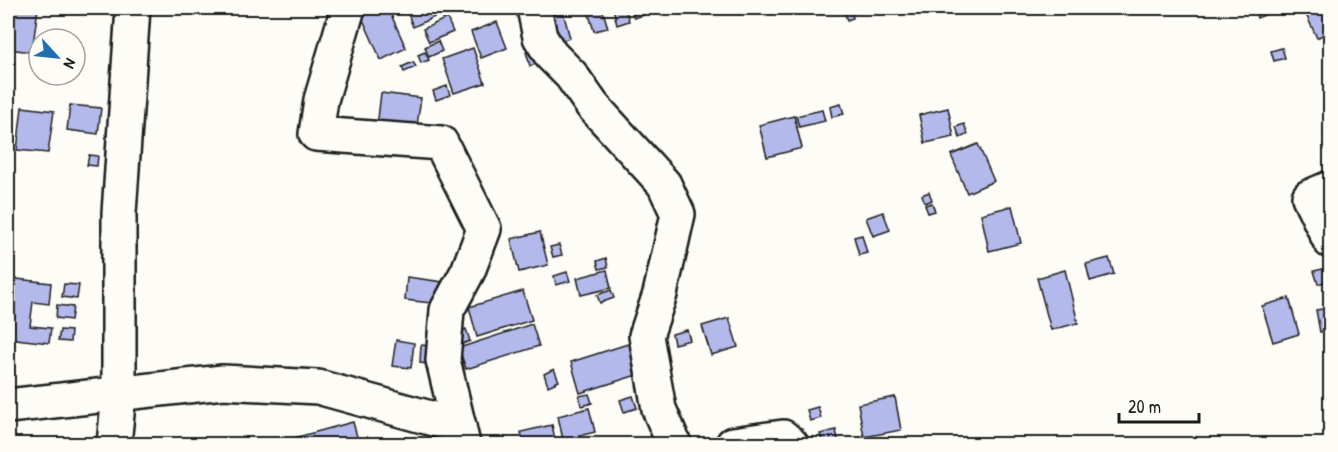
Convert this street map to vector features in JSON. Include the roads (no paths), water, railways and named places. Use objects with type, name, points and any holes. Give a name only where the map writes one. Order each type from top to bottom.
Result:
[{"type":"street","points":[[114,444],[119,394],[119,213],[133,8]]},
{"type":"street","points":[[348,8],[321,100],[316,134],[441,143],[484,229],[468,271],[447,310],[443,360],[461,435]]},
{"type":"street","points":[[534,8],[540,37],[551,55],[571,75],[592,105],[664,184],[678,214],[660,294],[646,336],[659,409],[674,444]]},
{"type":"street","points":[[1330,189],[1309,197],[1330,242]]},
{"type":"street","points":[[8,406],[223,382],[318,387],[461,435]]},
{"type":"street","points":[[733,444],[783,437],[791,444]]}]
